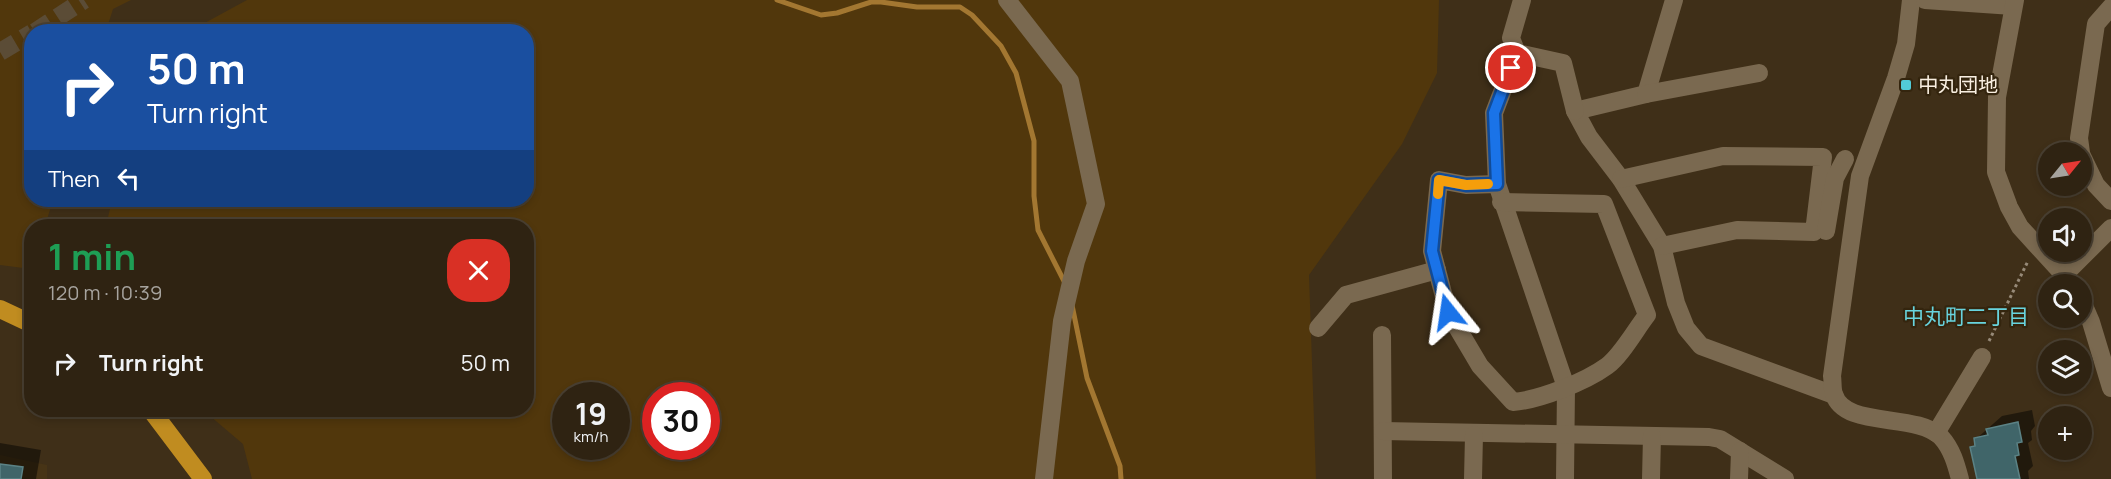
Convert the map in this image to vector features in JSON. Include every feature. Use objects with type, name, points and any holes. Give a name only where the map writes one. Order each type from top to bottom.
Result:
[{"type":"main road","points":[[0,309],[24,320]]},
{"type":"main road","points":[[156,417],[203,479]]},
{"type":"street","points":[[1007,0],[1070,81],[1096,204],[1076,261],[1062,321],[1044,479]]},
{"type":"street","points":[[1522,0],[1511,38],[1517,53],[1494,113],[1497,184],[1566,387],[1565,479]]},
{"type":"street","points":[[1646,94],[1674,0]]},
{"type":"street","points":[[1911,0],[1906,44],[1896,78],[1867,132],[1854,206],[1832,376],[1834,395],[1842,407],[1852,414],[1912,424],[1936,433],[1949,449],[1960,479]]},
{"type":"street","points":[[1925,0],[2014,3],[1997,97],[1996,172],[2009,207],[2035,245],[2063,274]]},
{"type":"street","points":[[2079,142],[2093,35],[2096,24],[2111,7]]},
{"type":"street","points":[[1517,53],[1563,63],[1575,111],[1589,137],[1621,179],[1662,246],[1676,303],[1686,328],[1701,346],[1834,395]]},
{"type":"street","points":[[1575,111],[1646,94],[1759,73]]},
{"type":"street","points":[[1621,179],[1723,156],[1823,157],[1814,232]]},
{"type":"street","points":[[1662,246],[1737,230],[1825,233],[1835,178],[1845,159]]},
{"type":"street","points":[[2092,177],[2096,185],[2111,201]]},
{"type":"street","points":[[1497,184],[1466,185],[1439,180],[1432,251],[1448,312],[1480,366],[1501,392],[1513,402],[1525,401],[1566,387],[1608,365],[1647,315],[1604,204],[1502,202]]},
{"type":"street","points":[[2074,274],[2111,228]]},
{"type":"street","points":[[1318,328],[1346,295],[1437,270]]},
{"type":"street","points":[[2092,325],[2111,388]]},
{"type":"street","points":[[1382,335],[1383,479]]},
{"type":"street","points":[[1936,433],[1982,357]]},
{"type":"street","points":[[1383,432],[1709,437],[1720,439],[1785,479]]},
{"type":"street","points":[[1473,479],[1474,435]]},
{"type":"street","points":[[1652,436],[1652,479]]},
{"type":"street","points":[[1739,479],[1740,451]]},
{"type":"path","points":[[1982,357],[2035,245]]},
{"type":"shaded area","points":[[0,0],[131,0],[113,9],[108,24],[24,24],[24,207],[51,207],[47,219],[24,219],[24,268],[0,265]]},
{"type":"shaded area","points":[[247,0],[1439,0],[1437,73],[1402,144],[1309,275],[1316,479],[252,479],[243,444],[211,417],[534,417],[534,219],[108,219],[110,207],[534,207],[534,24],[203,24]]},
{"type":"shaded area","points":[[0,455],[47,465],[47,479],[0,479]]},
{"type":"building","points":[[2018,422],[2022,442],[2017,443],[2019,455],[2015,456],[2020,479],[1977,479],[1970,447],[1975,446],[1974,438],[1988,435],[1986,429]]},
{"type":"building","points":[[0,464],[23,467],[21,479],[0,479]]},
{"type":"waterway","points":[[777,0],[821,15],[837,13],[871,2],[917,7],[960,7],[972,15],[1001,46],[1016,73],[1034,141],[1034,196],[1038,230],[1066,285]]},
{"type":"waterway","points":[[1072,305],[1087,378],[1120,466],[1121,479]]},
{"type":"tunnel","points":[[47,24],[84,0]]},
{"type":"tunnel","points":[[0,52],[24,38]]},
{"type":"slow traffic","points":[[1438,194],[1439,180],[1466,185],[1488,184]]},
{"type":"place","name":"中丸団地","points":[[1906,85]]},
{"type":"district","name":"中丸町二丁目","points":[[1966,317]]},
{"type":"route","points":[[1448,312],[1432,251],[1439,180],[1466,185],[1497,184],[1494,113],[1498,97],[1511,68]]}]
